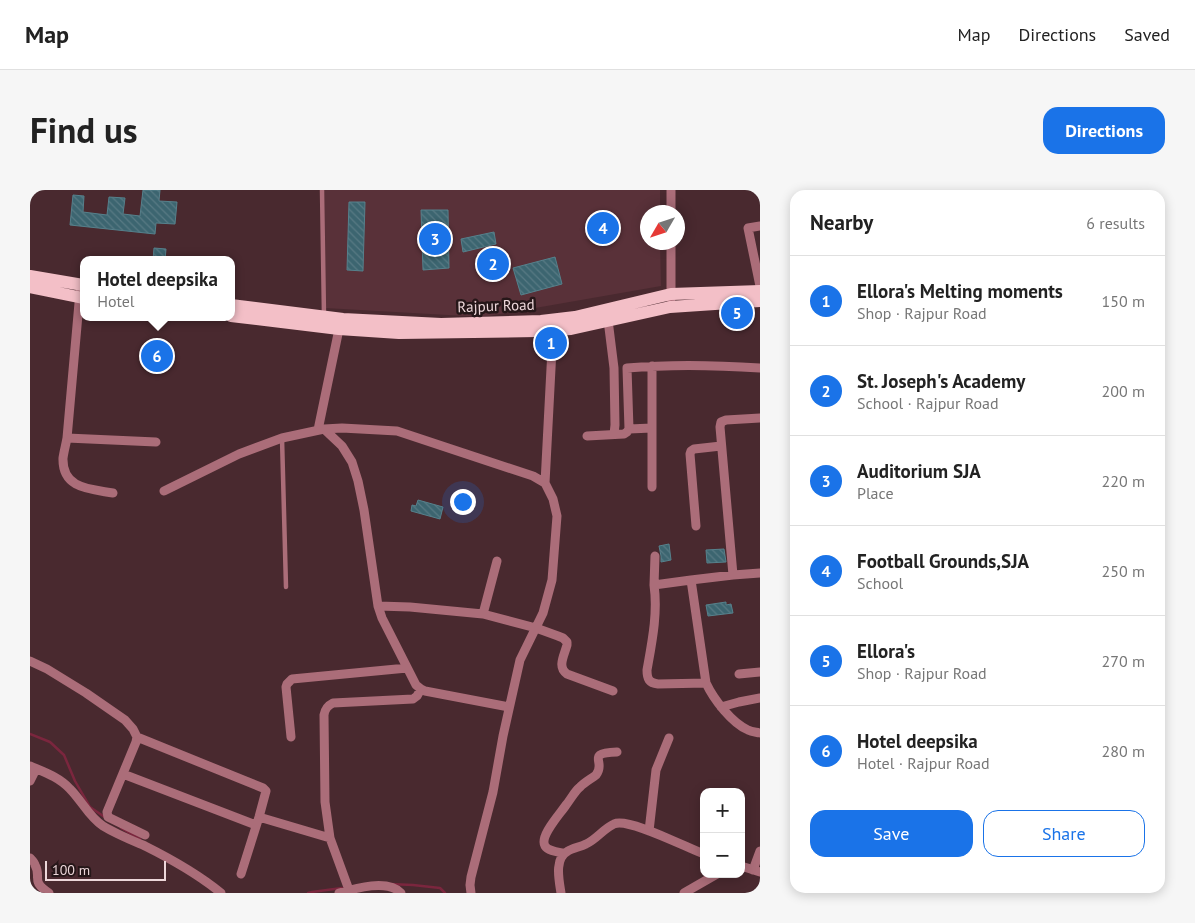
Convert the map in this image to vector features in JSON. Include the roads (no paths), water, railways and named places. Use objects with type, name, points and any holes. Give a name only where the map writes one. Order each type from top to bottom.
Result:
[{"type":"main road","points":[[30,276],[80,285]]},
{"type":"main road","points":[[30,287],[80,298]]},
{"type":"main road","name":"Rajpur Road","points":[[235,306],[343,320],[441,324],[575,318],[671,300],[760,291]]},
{"type":"main road","name":"Rajpur Road","points":[[235,317],[339,330],[399,333],[553,330],[571,329],[608,320],[671,300],[760,301]]},
{"type":"street","points":[[671,190],[671,205]]},
{"type":"street","points":[[760,226],[748,228],[760,286]]},
{"type":"street","points":[[671,250],[671,300]]},
{"type":"street","points":[[80,317],[67,438],[63,457],[64,470],[71,482],[79,486],[113,494]]},
{"type":"street","points":[[608,320],[614,368],[614,434]]},
{"type":"street","points":[[321,429],[339,330]]},
{"type":"street","points":[[471,893],[471,877],[493,792],[520,660],[545,606],[552,580],[557,516],[553,499],[545,483],[553,330]]},
{"type":"street","points":[[614,368],[717,365],[760,368]]},
{"type":"street","points":[[652,366],[652,487]]},
{"type":"street","points":[[588,436],[624,434],[627,432],[627,368]]},
{"type":"street","points":[[733,575],[720,427],[722,422],[726,420],[760,418]]},
{"type":"street","points":[[164,491],[239,454],[282,438],[321,429],[342,428],[397,431],[533,476],[545,483]]},
{"type":"street","points":[[628,429],[652,428]]},
{"type":"street","points":[[321,429],[342,446],[352,462],[364,510],[378,606],[382,618],[416,685],[421,689],[509,707]]},
{"type":"street","points":[[67,438],[156,442]]},
{"type":"street","points":[[696,526],[690,454],[694,449],[722,446]]},
{"type":"street","points":[[655,556],[655,618],[647,676],[650,681],[658,684],[706,684]]},
{"type":"street","points":[[483,614],[497,561]]},
{"type":"street","points":[[654,584],[760,573]]},
{"type":"street","points":[[691,580],[706,684],[721,707],[740,725],[749,731],[760,733]]},
{"type":"street","points":[[378,606],[483,614],[536,628],[563,638],[567,642],[561,666],[563,671],[613,691]]},
{"type":"street","points":[[30,661],[86,693],[125,720],[133,729],[137,737],[135,746],[107,814],[110,818],[145,835]]},
{"type":"street","points":[[291,737],[286,687],[292,679],[407,668]]},
{"type":"street","points":[[739,674],[760,672]]},
{"type":"street","points":[[347,887],[330,838],[326,802],[325,710],[333,703],[409,700],[417,696],[421,689]]},
{"type":"street","points":[[721,707],[760,698]]},
{"type":"street","points":[[137,737],[264,789],[266,793],[241,874]]},
{"type":"street","points":[[649,831],[656,770],[669,738]]},
{"type":"street","points":[[617,752],[603,752],[600,754],[598,757],[599,769],[597,773],[572,796],[549,827],[544,843],[546,846],[563,853],[594,840],[615,823],[623,822],[700,852]]},
{"type":"street","points":[[30,781],[33,768],[63,782],[76,795],[94,819],[194,874],[221,893]]},
{"type":"street","points":[[124,774],[258,821],[330,838]]},
{"type":"street","points":[[756,871],[760,851]]},
{"type":"street","points":[[561,893],[559,862],[563,853]]},
{"type":"street","points":[[30,858],[36,867],[37,881],[40,887],[49,893]]},
{"type":"street","points":[[684,893],[710,878]]},
{"type":"street","points":[[339,893],[347,887],[369,886],[392,887],[401,893]]},
{"type":"lane","points":[[322,190],[324,317]]},
{"type":"lane","points":[[282,438],[286,587]]},
{"type":"waterway","points":[[30,734],[50,742],[64,755],[75,781],[90,807],[106,818]]},
{"type":"waterway","points":[[121,828],[140,839]]},
{"type":"waterway","points":[[389,884],[440,888],[445,893]]},
{"type":"waterway","points":[[308,893],[342,888]]},
{"type":"place","name":"Football Grounds,SJA","points":[[603,228]]},
{"type":"place","name":"Auditorium SJA","points":[[435,239]]},
{"type":"place","name":"St. Joseph's Academy","points":[[493,264]]},
{"type":"place","name":"Ellora's","points":[[737,313]]},
{"type":"place","name":"Ellora's Melting moments","points":[[551,343]]},
{"type":"place","name":"Hotel deepsika","points":[[157,356]]}]
